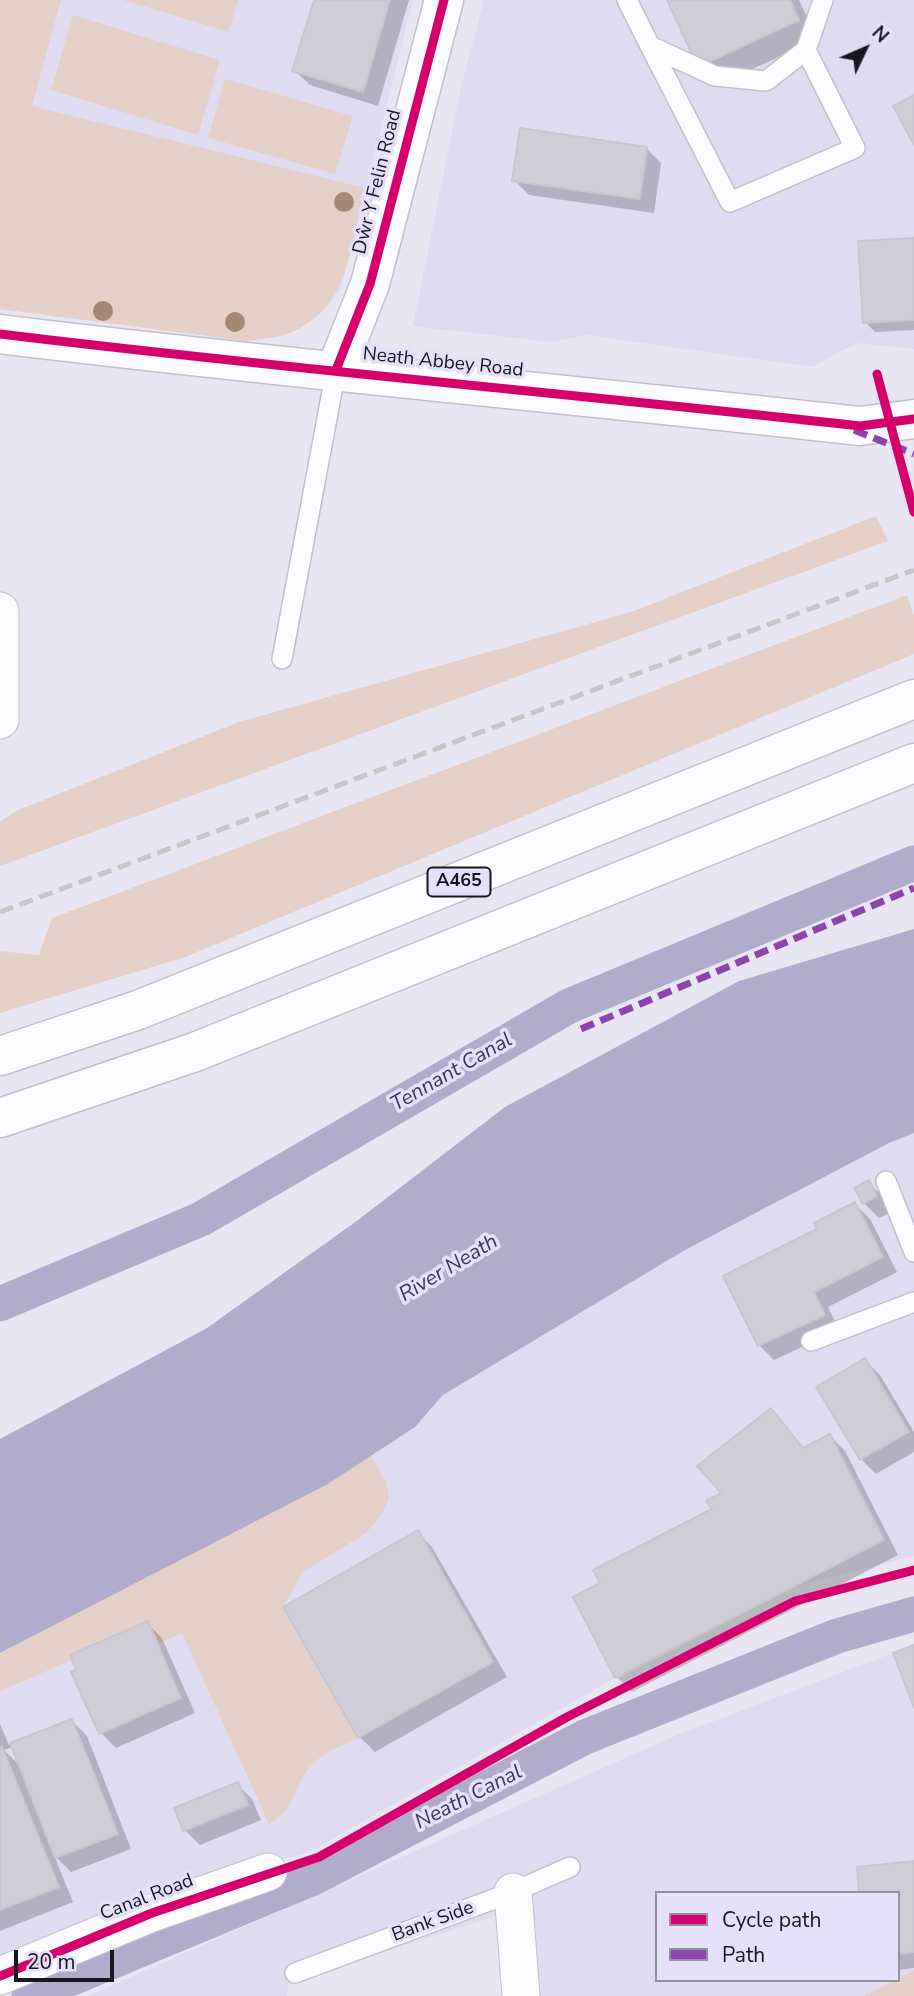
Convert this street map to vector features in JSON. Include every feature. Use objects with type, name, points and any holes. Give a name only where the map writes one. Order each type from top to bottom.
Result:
[{"type":"main road","name":"Dŵr Y Felin Road","points":[[336,370],[370,284],[444,0]]},
{"type":"main road","name":"Neath Abbey Road","points":[[0,334],[274,367],[336,370],[860,426],[914,419]]},
{"type":"main road","name":"A465","points":[[0,1056],[138,1010],[914,699]]},
{"type":"main road","points":[[0,1118],[195,1052],[914,763]]},
{"type":"street","points":[[0,611],[0,720]]},
{"type":"street","name":"Canal Road","points":[[0,1976],[152,1913],[268,1872]]},
{"type":"street","points":[[513,1892],[522,1996]]},
{"type":"lane","points":[[627,0],[730,202],[855,148],[806,50]]},
{"type":"lane","points":[[650,46],[715,76],[766,80],[806,50],[823,0]]},
{"type":"lane","points":[[282,659],[336,370]]},
{"type":"lane","points":[[886,1181],[914,1252]]},
{"type":"lane","points":[[811,1342],[914,1302]]},
{"type":"lane","name":"Bank Side","points":[[295,1973],[513,1892],[570,1867]]},
{"type":"shaded area","points":[[0,0],[413,0],[341,289],[325,309],[306,324],[284,335],[247,341],[0,309]]},
{"type":"shaded area","points":[[0,0],[61,0],[32,106],[365,188],[344,275],[335,294],[322,311],[306,325],[284,335],[247,341],[0,309]]},
{"type":"shaded area","points":[[123,0],[238,0],[229,32]]},
{"type":"shaded area","points":[[484,0],[914,0],[914,349],[861,343],[844,349],[813,367],[586,335],[551,342],[413,326],[461,87]]},
{"type":"shaded area","points":[[73,15],[220,60],[198,135],[51,90]]},
{"type":"shaded area","points":[[225,79],[353,116],[335,174],[208,138]]},
{"type":"shaded area","points":[[876,516],[888,541],[0,866],[0,822],[16,811],[239,722],[631,612]]},
{"type":"shaded area","points":[[907,595],[914,616],[914,654],[185,957],[0,1013],[0,951],[39,955],[52,918]]},
{"type":"shaded area","points":[[914,1133],[914,1556],[790,1588],[615,1678],[308,1853],[188,1883],[0,1956],[0,1653],[328,1484],[415,1427],[443,1395],[685,1250],[889,1143]]},
{"type":"shaded area","points":[[371,1456],[386,1482],[389,1499],[382,1514],[366,1533],[302,1573],[283,1607],[358,1738],[314,1763],[302,1779],[286,1810],[269,1824],[182,1633],[157,1644],[72,1660],[0,1691],[0,1653],[328,1484]]},
{"type":"shaded area","points":[[914,1645],[914,1970],[900,1977],[900,1891],[655,1891],[655,1982],[890,1982],[864,1996],[506,1996],[507,1912],[288,1984],[287,1996],[88,1996],[677,1735]]},
{"type":"shaded area","points":[[914,1970],[914,1996],[864,1996],[891,1982],[900,1982],[900,1977]]},
{"type":"water","name":"River Neath","points":[[914,929],[914,1133],[889,1143],[685,1250],[443,1395],[415,1427],[328,1484],[0,1653],[0,1439],[207,1328],[358,1220],[505,1107],[739,981]]},
{"type":"building","points":[[314,0],[390,0],[363,92],[292,71]]},
{"type":"building","points":[[667,0],[790,0],[799,20],[698,67]]},
{"type":"building","points":[[914,95],[914,145],[893,106]]},
{"type":"building","points":[[520,128],[647,147],[640,199],[512,181]]},
{"type":"building","points":[[914,238],[914,320],[863,323],[858,241]]},
{"type":"building","points":[[869,1180],[877,1196],[863,1204],[854,1188]]},
{"type":"building","points":[[855,1202],[883,1257],[814,1292],[825,1315],[758,1346],[723,1276],[817,1229],[814,1223]]},
{"type":"building","points":[[865,1358],[909,1432],[860,1460],[816,1387]]},
{"type":"building","points":[[771,1408],[803,1448],[830,1434],[884,1540],[615,1678],[573,1597],[600,1583],[593,1570],[712,1509],[706,1501],[721,1493],[697,1466]]},
{"type":"building","points":[[418,1530],[493,1662],[358,1738],[283,1607]]},
{"type":"building","points":[[148,1621],[181,1698],[99,1734],[71,1672],[76,1670],[70,1655]]},
{"type":"building","points":[[914,1645],[914,1708],[893,1653]]},
{"type":"building","points":[[72,1719],[118,1834],[55,1858],[10,1743]]},
{"type":"building","points":[[2,1746],[59,1887],[0,1910],[0,1747]]},
{"type":"building","points":[[238,1782],[248,1805],[183,1831],[174,1808]]},
{"type":"building","points":[[914,1861],[914,1952],[900,1954],[900,1891],[859,1891],[857,1867]]},
{"type":"waterway","name":"Tennant Canal","points":[[0,1304],[201,1219],[569,1006],[914,863]]},
{"type":"waterway","name":"Neath Canal","points":[[29,1996],[315,1877],[585,1737],[837,1636],[914,1614]]},
{"type":"railway","points":[[0,912],[914,570]]},
{"type":"marked path","points":[[854,430],[914,454]]},
{"type":"marked path","points":[[581,1029],[914,888]]},
{"type":"cycle path","points":[[336,370],[370,284],[444,0]]},
{"type":"cycle path","points":[[0,334],[860,426],[914,419]]},
{"type":"cycle path","points":[[877,374],[914,512]]},
{"type":"cycle path","points":[[0,1976],[152,1913],[319,1857],[567,1717],[795,1601],[914,1570]]}]
